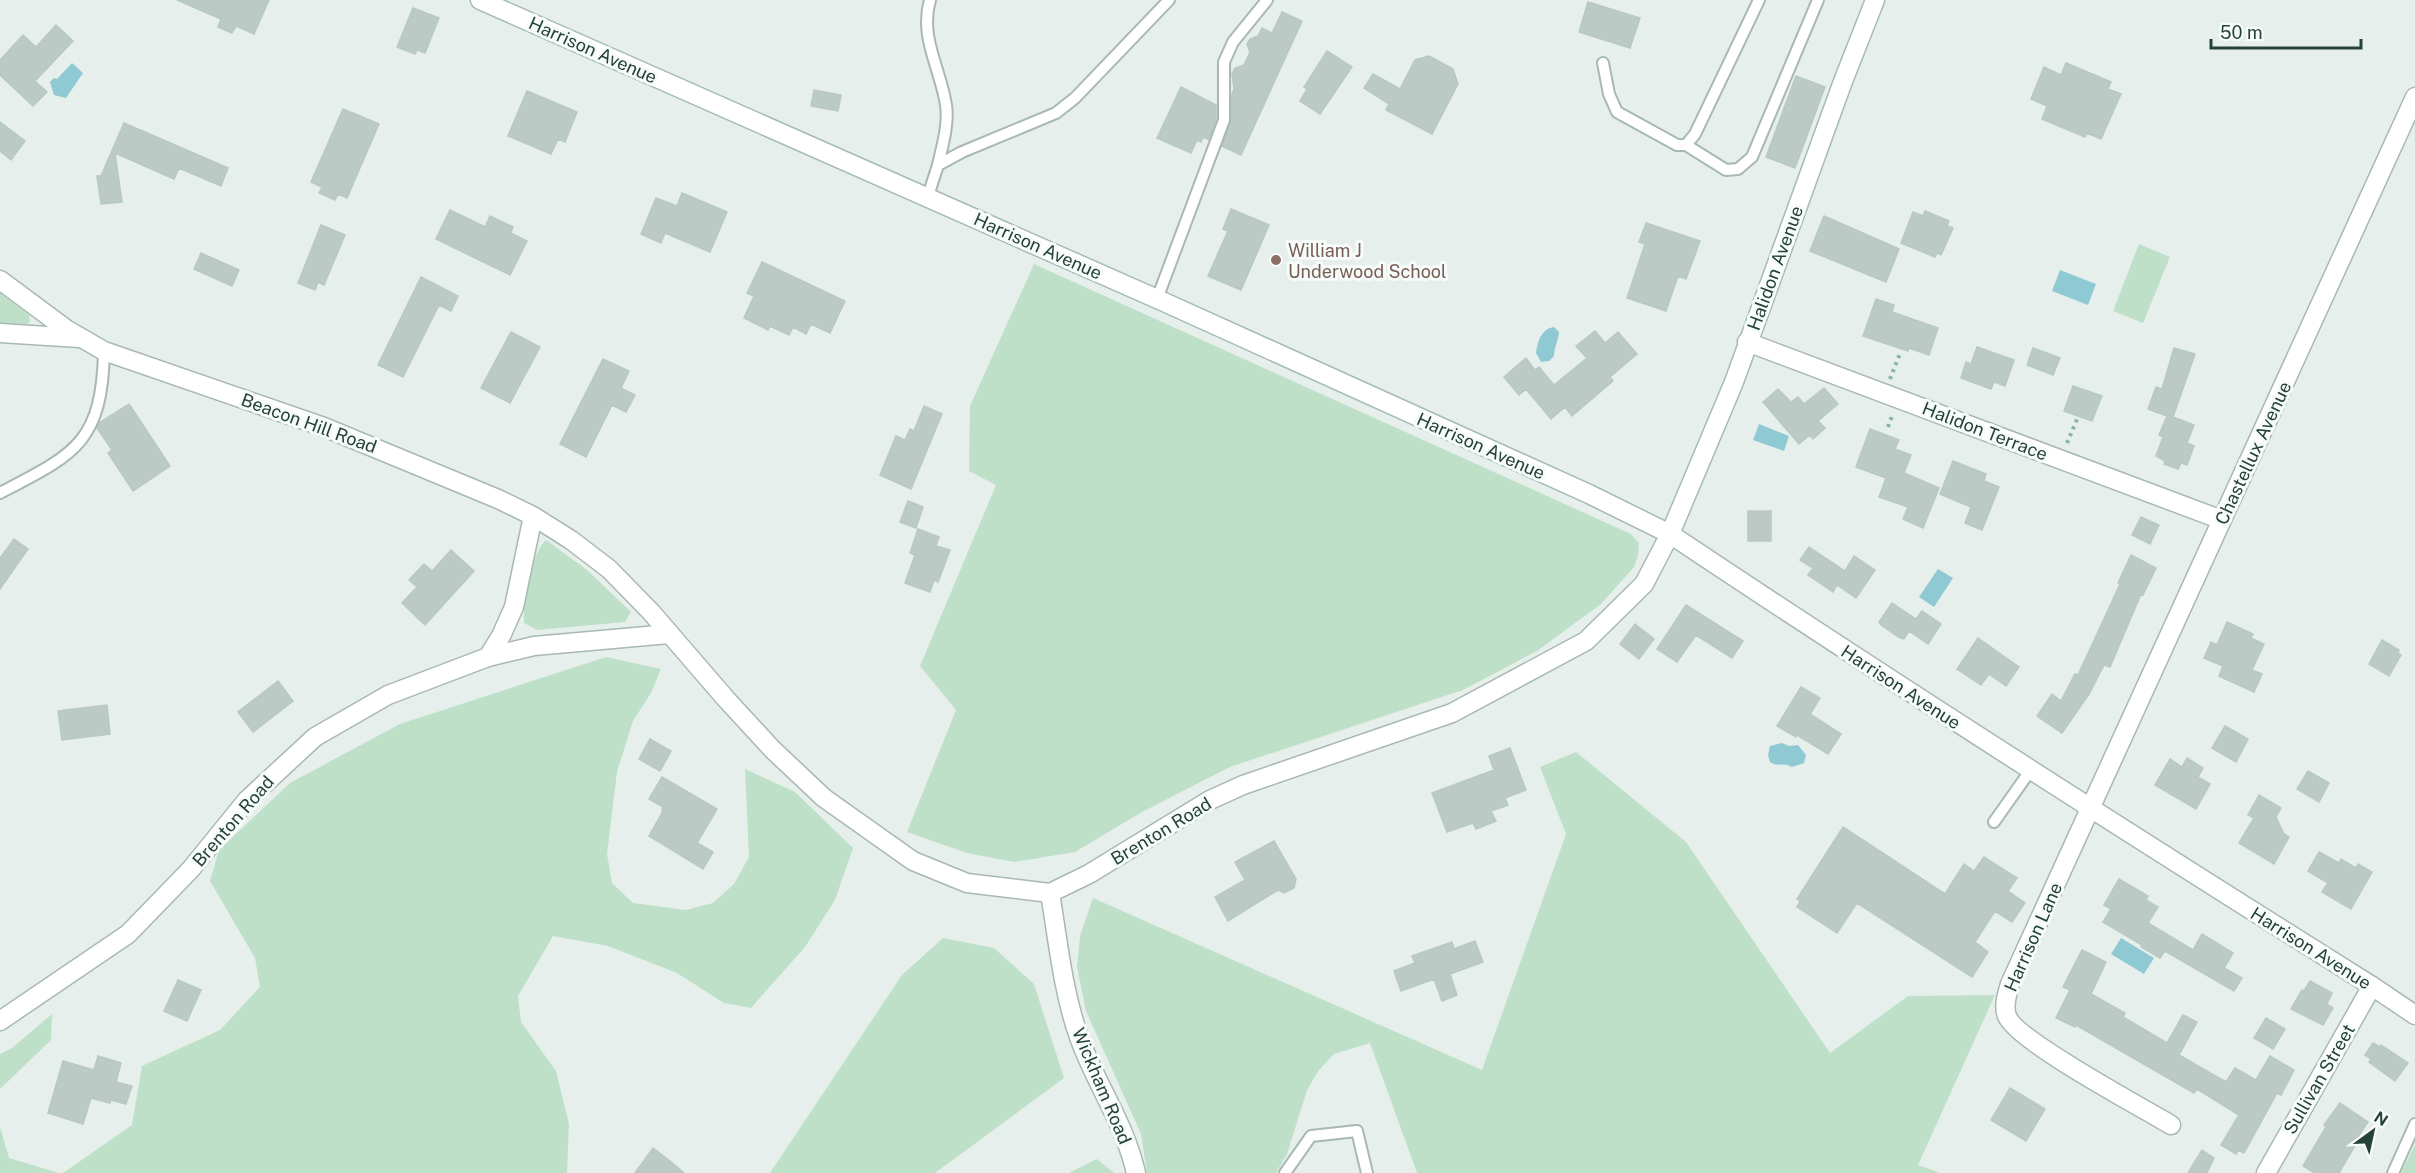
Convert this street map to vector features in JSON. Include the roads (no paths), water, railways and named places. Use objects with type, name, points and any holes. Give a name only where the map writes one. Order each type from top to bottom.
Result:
[{"type":"street","name":"Harrison Avenue","points":[[480,0],[928,196],[1589,494],[1670,534],[1878,673],[2091,810],[2373,986],[2415,1015]]},
{"type":"street","name":"Halidon Avenue","points":[[1670,534],[1734,382],[1875,0]]},
{"type":"street","name":"Chastellux Avenue","points":[[2091,810],[2415,97]]},
{"type":"street","name":"Beacon Hill Road","points":[[0,280],[66,329],[104,351],[324,427],[461,482],[533,516]]},
{"type":"street","name":"Beacon Hill Road","points":[[0,333],[81,338]]},
{"type":"street","name":"Halidon Terrace","points":[[1747,342],[2222,520]]},
{"type":"street","points":[[488,657],[501,636],[514,607],[533,516],[572,540],[609,569],[772,749],[824,798],[908,859],[967,883],[1050,893]]},
{"type":"street","name":"Brenton Road","points":[[1050,893],[1089,874],[1210,800],[1243,785],[1315,759],[1452,713],[1586,641],[1644,584],[1670,534]]},
{"type":"street","name":"Brenton Road","points":[[0,1021],[128,934],[191,869],[248,800],[315,737],[388,695],[488,657],[534,646],[669,634]]},
{"type":"street","name":"Harrison Lane","points":[[2091,810],[2010,984],[2006,1000],[2007,1016],[2026,1038],[2171,1125]]},
{"type":"street","name":"Wickham Road","points":[[1050,893],[1068,998],[1079,1038],[1124,1131],[1136,1173]]},
{"type":"street","name":"Sullivan Street","points":[[2266,1173],[2373,986]]},
{"type":"lane","points":[[928,196],[938,165],[947,108],[940,78],[931,55],[927,31],[930,0]]},
{"type":"lane","points":[[938,165],[962,152],[1056,112],[1075,98],[1169,0]]},
{"type":"lane","points":[[1157,299],[1224,120],[1224,62],[1233,42],[1267,0]]},
{"type":"lane","points":[[1686,145],[1695,134],[1759,0]]},
{"type":"lane","points":[[1603,63],[1609,94],[1617,112],[1677,146],[1686,145],[1726,170],[1738,169],[1752,158],[1818,0]]},
{"type":"lane","points":[[0,493],[54,465],[71,453],[83,440],[98,404],[104,377],[104,351]]},
{"type":"lane","points":[[1994,822],[2030,771]]},
{"type":"lane","points":[[2393,1173],[2415,1124]]},
{"type":"lane","points":[[1285,1173],[1311,1136],[1357,1131],[1367,1173]]},
{"type":"water","points":[[72,63],[83,73],[66,98],[54,95],[50,82],[54,78],[57,79]]},
{"type":"water","points":[[2060,270],[2096,284],[2088,305],[2052,291]]},
{"type":"water","points":[[1554,327],[1559,332],[1554,356],[1549,361],[1541,362],[1536,353],[1539,340],[1546,330]]},
{"type":"water","points":[[1759,424],[1789,436],[1784,451],[1753,440]]},
{"type":"water","points":[[1938,569],[1953,578],[1934,607],[1919,597]]},
{"type":"water","points":[[1782,743],[1789,746],[1798,745],[1806,755],[1804,763],[1792,767],[1770,762],[1768,755],[1770,746]]},
{"type":"water","points":[[2121,938],[2154,958],[2144,974],[2111,954]]},
{"type":"place","name":"William J Underwood School","points":[[1276,260]]}]
